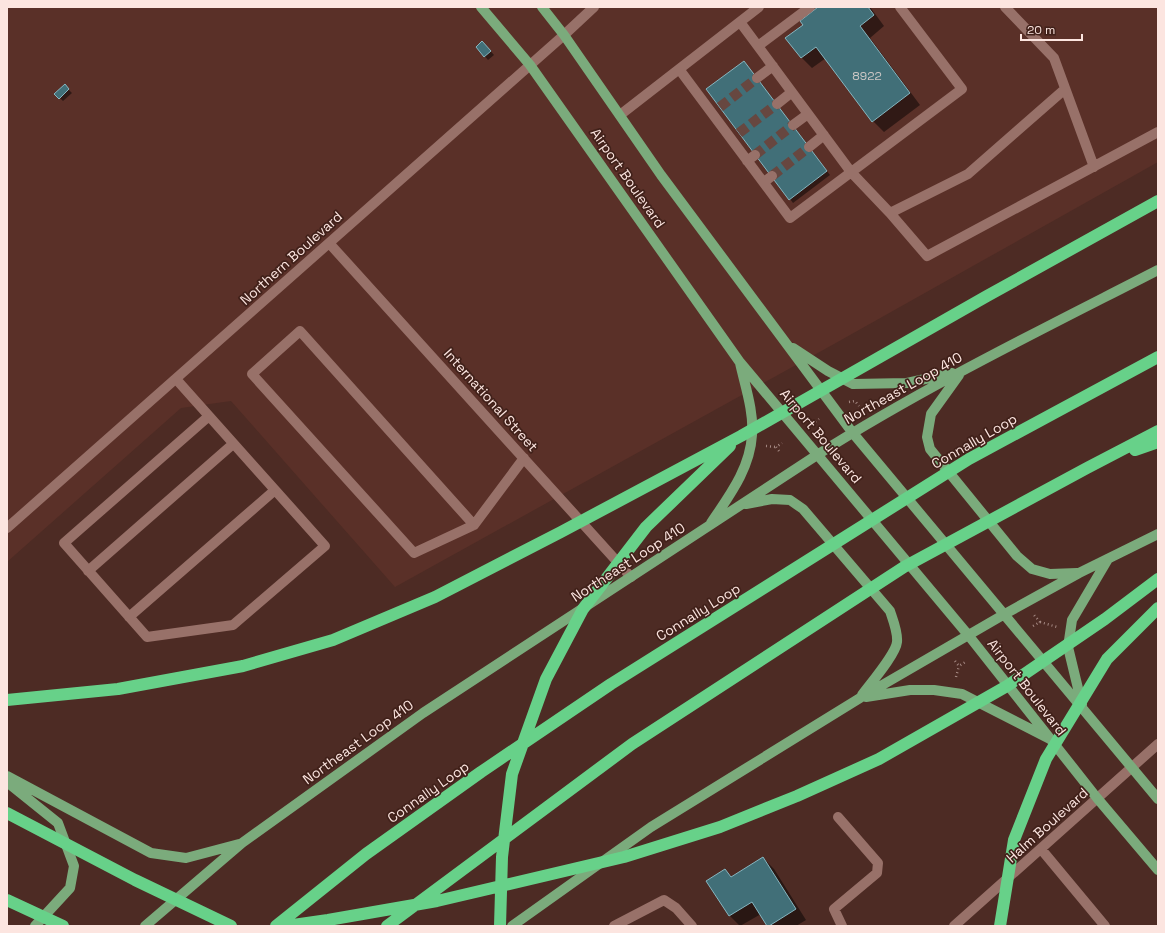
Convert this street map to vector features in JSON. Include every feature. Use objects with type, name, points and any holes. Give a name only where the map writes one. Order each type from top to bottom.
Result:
[{"type":"highway","points":[[7,700],[118,689],[244,666],[333,640],[435,597],[741,436],[987,296],[1158,202]]},
{"type":"highway","name":"Connally Loop","points":[[276,926],[366,854],[481,772],[611,684],[969,459],[1158,357]]},
{"type":"highway","points":[[387,926],[428,894],[632,744],[904,568],[1158,431]]},
{"type":"highway","points":[[500,926],[502,858],[512,774],[546,679],[583,609],[646,527],[741,436]]},
{"type":"highway","points":[[1087,468],[1158,442]]},
{"type":"highway","points":[[286,926],[437,901],[624,857],[720,827],[790,799],[879,759],[1007,686],[1104,619],[1158,579]]},
{"type":"highway","points":[[1000,926],[1014,840],[1046,759],[1107,659],[1158,608]]},
{"type":"highway","points":[[7,813],[135,880],[231,926]]},
{"type":"highway","points":[[7,900],[63,926]]},
{"type":"main road","name":"Airport Boulevard","points":[[481,7],[530,65],[739,361],[941,601],[1097,798],[1158,870]]},
{"type":"main road","name":"Airport Boulevard","points":[[542,7],[564,35],[661,175],[852,432],[1158,799]]},
{"type":"main road","name":"Northeast Loop 410","points":[[145,926],[242,843],[423,713],[742,505],[817,454],[852,432],[962,371],[1158,270]]},
{"type":"main road","points":[[787,344],[828,371],[853,384],[907,383],[962,371]]},
{"type":"main road","points":[[708,527],[736,487],[746,462],[752,440],[752,418],[739,361]]},
{"type":"main road","points":[[962,371],[931,414],[927,437],[930,449],[1017,556],[1032,569],[1050,574],[1079,573]]},
{"type":"main road","points":[[742,505],[772,499],[790,500],[803,510],[890,611],[895,628],[897,643],[890,657],[860,698]]},
{"type":"main road","points":[[512,926],[650,827],[860,698],[1079,573],[1158,534]]},
{"type":"main road","points":[[1082,707],[1068,647],[1072,620],[1109,559]]},
{"type":"main road","points":[[860,698],[910,690],[934,690],[962,694],[1052,741]]},
{"type":"main road","points":[[7,776],[151,853],[186,858],[242,843]]},
{"type":"main road","points":[[7,782],[58,823],[74,866],[70,888],[35,926]]},
{"type":"street","name":"Northern Boulevard","points":[[7,528],[594,7]]},
{"type":"street","points":[[620,115],[759,7]]},
{"type":"street","points":[[758,46],[810,7]]},
{"type":"street","points":[[679,69],[716,110],[768,179],[790,218],[962,89],[900,7]]},
{"type":"street","points":[[1005,7],[1054,58],[1094,167]]},
{"type":"street","points":[[740,22],[851,172],[890,213],[927,256],[1158,132]]},
{"type":"street","points":[[757,78],[773,66]]},
{"type":"street","points":[[890,213],[968,174],[1066,89]]},
{"type":"street","points":[[777,104],[792,92]]},
{"type":"street","points":[[792,125],[808,114]]},
{"type":"street","points":[[809,147],[824,135]]},
{"type":"street","name":"International Street","points":[[329,243],[631,577]]},
{"type":"street","points":[[474,524],[300,331],[252,374],[414,553],[474,524],[524,458]]},
{"type":"street","points":[[176,379],[325,546],[233,625],[147,637],[64,543],[209,416]]},
{"type":"street","points":[[88,571],[233,444]]},
{"type":"street","points":[[129,617],[275,490]]},
{"type":"street","name":"Halm Boulevard","points":[[954,926],[1158,744]]},
{"type":"street","points":[[838,817],[878,863],[877,873],[834,909],[842,926]]},
{"type":"street","points":[[1041,849],[1105,926]]},
{"type":"street","points":[[614,926],[664,900],[676,908],[692,926]]},
{"type":"path","points":[[848,402],[854,401],[859,406]]},
{"type":"path","points":[[812,424],[819,419]]},
{"type":"path","points":[[761,446],[776,447],[782,443]]},
{"type":"path","points":[[776,447],[779,451]]},
{"type":"path","points":[[1034,614],[1040,622],[1059,628]]},
{"type":"path","points":[[1032,627],[1040,622]]},
{"type":"path","points":[[996,646],[1002,643]]},
{"type":"path","points":[[955,661],[959,666]]},
{"type":"path","points":[[956,677],[959,666],[967,661]]},
{"type":"shaded area","points":[[7,7],[1158,7],[1158,162],[834,344],[395,587],[231,401],[181,408],[7,562]]},
{"type":"building","points":[[818,7],[868,7],[874,15],[860,26],[910,93],[872,122],[816,47],[801,58],[785,38],[803,25],[800,21]]},
{"type":"building","points":[[482,41],[491,51],[484,57],[476,47]]},
{"type":"building","points":[[744,61],[827,171],[789,200],[706,89]]},
{"type":"building","points":[[65,84],[69,89],[59,99],[54,94]]},
{"type":"building","points":[[763,857],[796,909],[769,926],[767,926],[752,902],[729,916],[706,881],[725,869],[731,877]]},
{"type":"tunnel","points":[[720,107],[757,78]]},
{"type":"tunnel","points":[[739,133],[777,104]]},
{"type":"tunnel","points":[[755,155],[793,125]]},
{"type":"tunnel","points":[[772,176],[809,147]]}]
